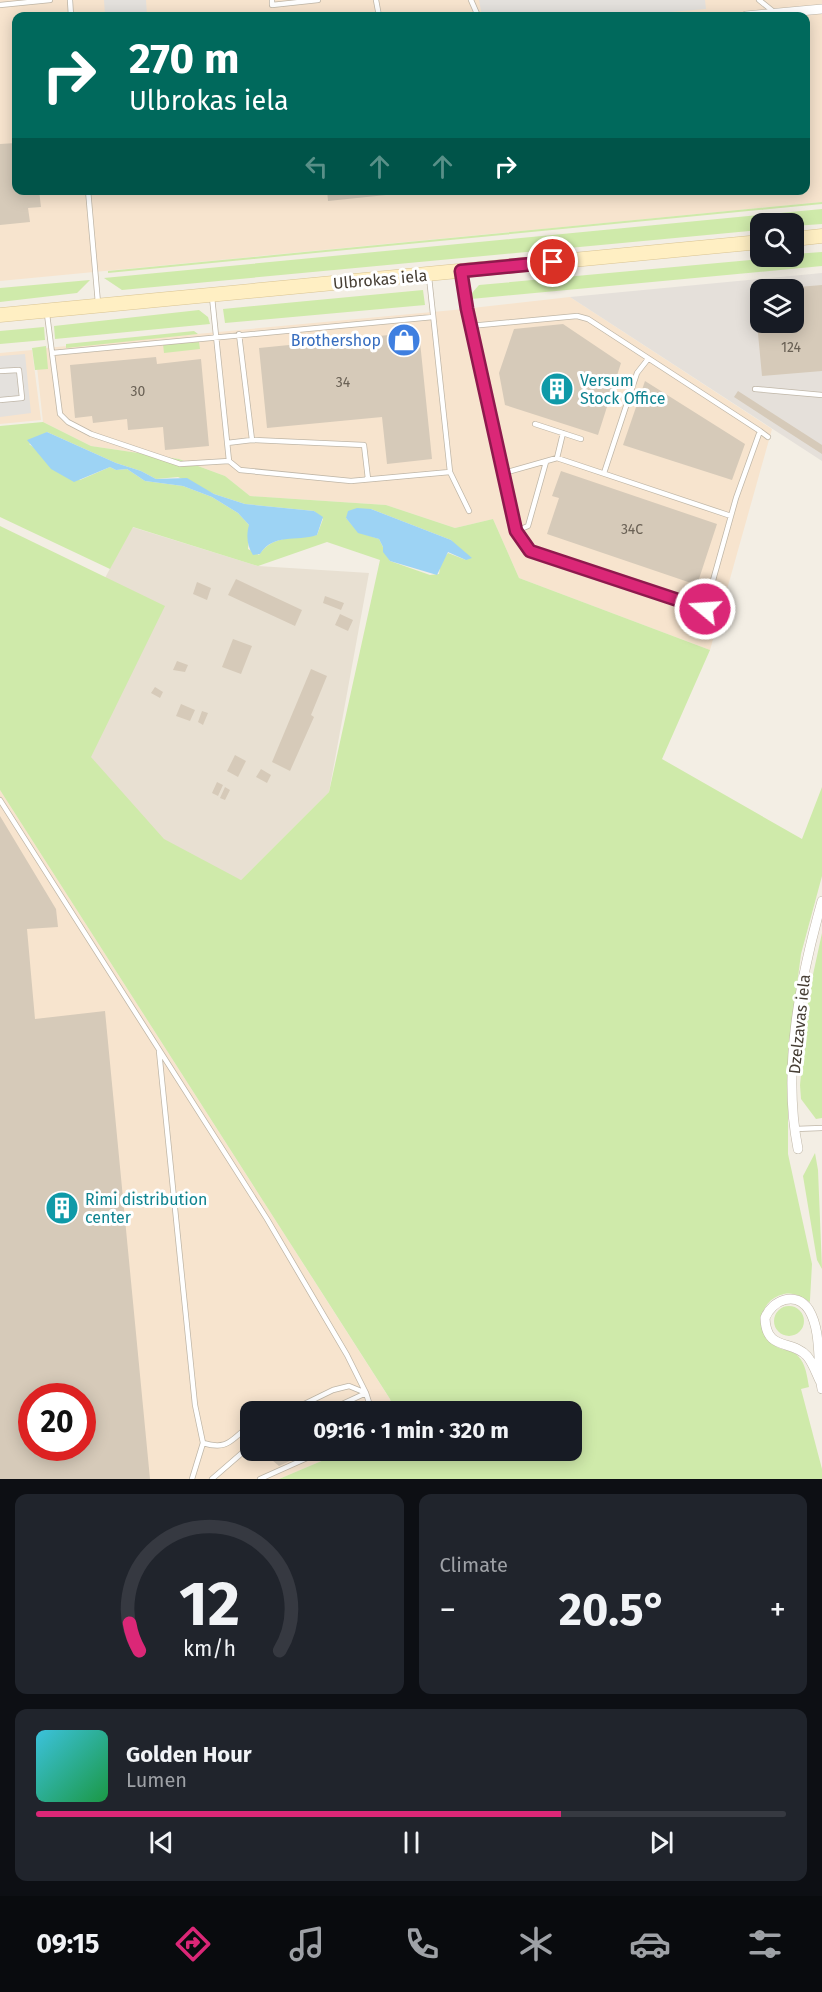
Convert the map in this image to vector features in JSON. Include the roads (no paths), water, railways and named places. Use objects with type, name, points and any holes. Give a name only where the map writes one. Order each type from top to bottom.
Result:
[{"type":"main road","points":[[804,238],[822,236]]},
{"type":"main road","name":"Ulbrokas iela","points":[[0,315],[750,243]]},
{"type":"street","points":[[786,12],[818,6]]},
{"type":"street","name":"Dzelzavas iela","points":[[798,1149],[793,1081],[799,1005],[806,965],[822,901]]},
{"type":"street","points":[[780,1300],[796,1300],[809,1310],[820,1360],[821,1385],[808,1357],[801,1350],[773,1340],[768,1334],[765,1318],[773,1304],[780,1300]]},
{"type":"lane","points":[[0,5],[50,0]]},
{"type":"lane","points":[[272,0],[272,5],[318,0]]},
{"type":"lane","points":[[759,0],[774,12]]},
{"type":"lane","points":[[88,195],[99,306]]},
{"type":"lane","points":[[461,271],[470,326],[516,531],[530,551],[705,609]]},
{"type":"lane","points":[[429,274],[450,472],[469,511]]},
{"type":"lane","points":[[212,294],[229,461]]},
{"type":"lane","points":[[46,311],[60,414],[68,422],[91,434],[180,464],[229,461],[240,470],[351,480],[450,472]]},
{"type":"lane","points":[[470,326],[578,316],[588,319],[768,437]]},
{"type":"lane","points":[[52,353],[433,317]]},
{"type":"lane","points":[[239,334],[252,440]]},
{"type":"lane","points":[[604,473],[637,373],[648,358]]},
{"type":"lane","points":[[0,371],[20,369],[22,398],[0,400]]},
{"type":"lane","points":[[755,389],[822,395]]},
{"type":"lane","points":[[535,424],[581,439]]},
{"type":"lane","points":[[701,633],[705,609],[731,516],[760,431]]},
{"type":"lane","points":[[557,458],[563,433]]},
{"type":"lane","points":[[227,443],[252,440],[364,445],[368,479]]},
{"type":"lane","points":[[504,473],[557,458],[731,516]]},
{"type":"lane","points":[[516,531],[528,526],[546,462]]},
{"type":"lane","points":[[0,800],[273,1228],[347,1354],[369,1401]]},
{"type":"lane","points":[[159,1048],[195,1405],[203,1443],[192,1479]]},
{"type":"lane","points":[[795,1129],[822,1128]]},
{"type":"lane","points":[[310,1401],[333,1390],[349,1386],[366,1393]]},
{"type":"lane","points":[[349,1401],[366,1393]]},
{"type":"lane","points":[[203,1443],[223,1446],[240,1436]]},
{"type":"lane","points":[[212,1479],[240,1455]]},
{"type":"lane","points":[[260,1479],[300,1461]]},
{"type":"water","points":[[47,432],[156,479],[187,478],[214,494],[245,504],[314,511],[323,517],[317,535],[271,543],[260,554],[253,555],[249,548],[249,525],[238,513],[212,497],[183,486],[145,481],[127,469],[116,470],[110,467],[74,482],[51,469],[27,440]]},
{"type":"water","points":[[357,508],[371,509],[451,540],[472,558],[466,560],[448,552],[437,575],[390,561],[383,552],[379,539],[358,533],[346,518],[348,511]]},
{"type":"place","name":"Brothershop","points":[[404,340]]},
{"type":"place","name":"Versum Stock Office","points":[[557,389]]},
{"type":"place","name":"Rimi distribution center","points":[[62,1208]]}]
